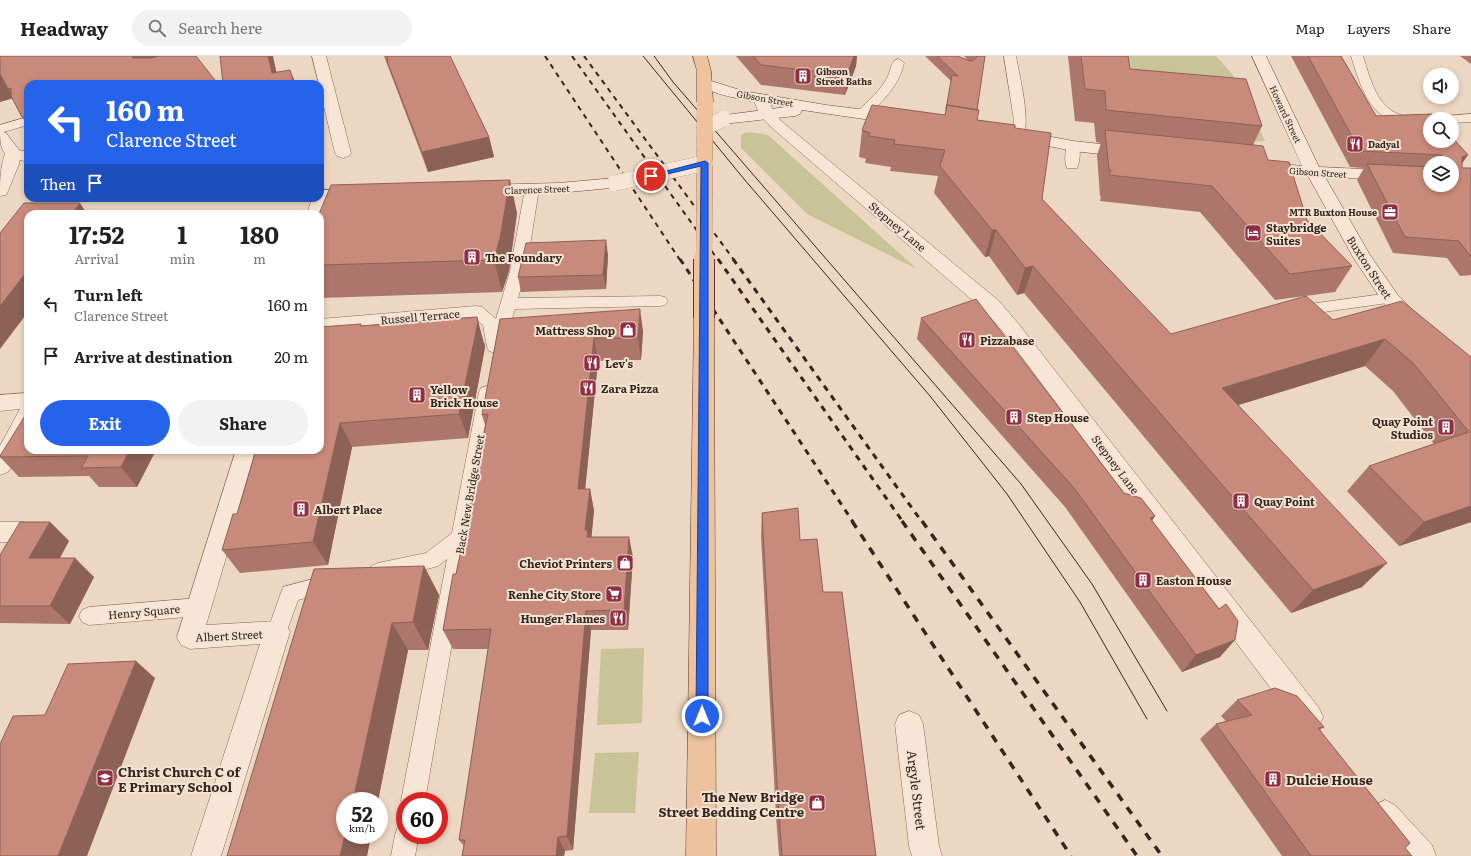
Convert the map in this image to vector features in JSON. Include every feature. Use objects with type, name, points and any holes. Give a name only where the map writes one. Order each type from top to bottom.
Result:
[{"type":"main road","points":[[700,56],[705,83],[701,856]]},
{"type":"street","points":[[319,56],[343,153]]},
{"type":"street","name":"Howard Street","points":[[1259,56],[1314,172]]},
{"type":"street","name":"Gibson Street","points":[[705,83],[730,93],[826,110],[916,122]]},
{"type":"street","points":[[760,98],[767,114]]},
{"type":"street","name":"Gibson Street","points":[[705,127],[724,119],[767,114],[826,110]]},
{"type":"street","name":"Stepney Lane","points":[[767,114],[776,124],[992,306],[1010,327],[1324,737]]},
{"type":"street","points":[[1009,135],[1073,146],[1143,154]]},
{"type":"street","points":[[0,136],[20,155],[11,164],[0,191]]},
{"type":"street","name":"Clarence Street","points":[[470,191],[584,187],[614,183],[705,163]]},
{"type":"street","name":"Gibson Street","points":[[1244,165],[1314,172],[1423,177]]},
{"type":"street","name":"Buxton Street","points":[[1314,172],[1362,257],[1390,298],[1429,336]]},
{"type":"street","points":[[324,195],[376,194]]},
{"type":"street","points":[[0,403],[24,401]]},
{"type":"street","points":[[0,466],[24,421]]},
{"type":"street","name":"Albert Street","points":[[206,856],[277,632],[190,637],[246,454]]},
{"type":"street","points":[[0,532],[24,532]]},
{"type":"street","name":"Argyle Street","points":[[909,724],[924,846],[927,856]]},
{"type":"street","points":[[1372,800],[1422,856]]},
{"type":"lane","points":[[1009,135],[1020,121],[1010,56]]},
{"type":"lane","points":[[1357,56],[1371,96],[1380,108],[1391,116],[1404,120],[1423,120]]},
{"type":"lane","points":[[862,114],[884,93],[897,72],[898,63]]},
{"type":"lane","points":[[1459,119],[1471,118]]},
{"type":"lane","points":[[0,129],[24,122]]},
{"type":"lane","points":[[1072,165],[1073,146]]},
{"type":"lane","name":"Back New Bridge Street","points":[[415,792],[492,364],[518,271],[532,189]]},
{"type":"lane","points":[[1280,313],[1390,298]]},
{"type":"lane","points":[[508,304],[660,301]]},
{"type":"lane","name":"Russell Terrace","points":[[324,324],[476,311],[490,323],[492,364]]},
{"type":"lane","points":[[277,632],[290,593],[432,560],[462,536]]},
{"type":"lane","name":"Henry Square","points":[[89,616],[199,607]]},
{"type":"lane","points":[[403,856],[405,844]]},
{"type":"shaded area","points":[[1118,56],[1216,56],[1232,74],[1265,141],[1246,142],[1125,98]]},
{"type":"shaded area","points":[[751,132],[768,135],[917,269],[807,214],[741,148],[741,135]]},
{"type":"shaded area","points":[[644,648],[642,723],[597,725],[601,649]]},
{"type":"shaded area","points":[[639,752],[635,813],[589,813],[595,753]]},
{"type":"building","points":[[0,56],[133,56],[132,58],[152,58],[159,56],[196,56],[215,80],[24,80],[24,117],[22,117],[11,96],[11,88],[8,89],[0,74]]},
{"type":"building","points":[[220,56],[268,56],[272,73],[290,70],[293,80],[223,80]]},
{"type":"building","points":[[387,56],[450,56],[489,137],[422,152],[387,61]]},
{"type":"building","points":[[753,56],[854,56],[847,75],[761,65]]},
{"type":"building","points":[[937,56],[958,56],[970,61],[974,60],[977,57],[976,56],[985,56],[977,110],[947,105],[946,109],[952,75],[958,76]]},
{"type":"building","points":[[1081,56],[1128,56],[1130,69],[1246,79],[1262,126],[1106,110],[1105,91],[1085,89]]},
{"type":"building","points":[[1308,56],[1341,56],[1376,116],[1423,114],[1423,148],[1459,148],[1459,145],[1468,155],[1462,157],[1462,168],[1471,168],[1471,257],[1459,241],[1405,237],[1367,164],[1423,167],[1423,192],[1459,192],[1459,156],[1360,151]]},
{"type":"building","points":[[872,105],[945,115],[947,105],[979,110],[977,120],[1015,125],[1015,128],[1051,133],[1042,199],[1171,334],[1306,296],[1333,320],[1402,301],[1471,357],[1471,506],[1424,522],[1369,466],[1469,432],[1414,364],[1385,339],[1222,388],[1387,563],[1313,590],[1033,266],[1025,268],[996,230],[992,230],[940,166],[945,150],[894,144],[895,140],[869,136],[870,133],[862,130]]},
{"type":"building","points":[[1105,130],[1263,146],[1268,160],[1289,162],[1307,220],[1352,266],[1290,274],[1212,186],[1109,175],[1111,170],[1109,170]]},
{"type":"building","points":[[510,180],[500,238],[494,260],[324,265],[324,210],[321,210],[331,185]]},
{"type":"building","points":[[24,203],[80,203],[75,210],[24,210],[24,275],[0,306],[0,233]]},
{"type":"building","points":[[606,240],[603,275],[518,277],[526,243]]},
{"type":"building","points":[[976,299],[1124,493],[1141,498],[1155,516],[1150,518],[1219,609],[1226,604],[1238,621],[1235,640],[1196,655],[1074,488],[921,318]]},
{"type":"building","points":[[640,309],[638,338],[594,338],[578,489],[590,489],[585,530],[588,530],[587,537],[629,537],[624,610],[586,611],[567,836],[558,837],[556,856],[462,856],[465,840],[459,840],[491,629],[443,630],[453,574],[456,574],[488,414],[482,415],[500,319]]},
{"type":"building","points":[[477,317],[478,322],[459,414],[340,423],[313,542],[222,550],[233,514],[237,514],[255,454],[324,454],[324,327],[361,324],[361,326]]},
{"type":"building","points":[[24,417],[24,454],[128,454],[121,467],[81,468],[88,456],[0,456]]},
{"type":"building","points":[[798,508],[800,540],[817,539],[823,592],[842,592],[876,856],[782,856],[762,513]]},
{"type":"building","points":[[20,522],[50,522],[29,558],[75,558],[50,606],[0,606],[0,555]]},
{"type":"building","points":[[424,566],[413,622],[392,623],[355,792],[336,792],[336,844],[343,844],[340,856],[227,856],[314,569]]},
{"type":"building","points":[[136,661],[58,856],[0,856],[0,744],[13,716],[45,715],[68,664]]},
{"type":"building","name":"Dulcie House","points":[[1275,688],[1297,696],[1324,727],[1318,728],[1410,843],[1405,848],[1412,856],[1311,856],[1216,724],[1252,715],[1237,700]]},
{"type":"tram line","points":[[643,56],[744,179],[930,396],[1007,494],[1080,602],[1147,719]]},
{"type":"tram line","points":[[654,56],[673,82],[1021,484],[1092,584],[1167,711]]},
{"type":"railway","points":[[545,56],[680,260]]},
{"type":"railway","points":[[572,56],[718,260]]},
{"type":"railway","points":[[584,56],[734,260]]},
{"type":"railway","points":[[680,259],[853,522]]},
{"type":"railway","points":[[718,259],[903,522]]},
{"type":"railway","points":[[733,259],[922,522]]},
{"type":"railway","points":[[852,521],[1071,856]]},
{"type":"railway","points":[[902,521],[1137,856]]},
{"type":"railway","points":[[922,521],[1162,856]]},
{"type":"place","name":"Gibson Street Baths","points":[[803,76]]},
{"type":"place","name":"Dadyal","points":[[1355,144]]},
{"type":"place","name":"MTR Buxton House","points":[[1390,212]]},
{"type":"place","name":"Staybridge Suites","points":[[1253,233]]},
{"type":"place","name":"The Foundary","points":[[472,257]]},
{"type":"place","name":"Mattress Shop","points":[[628,330]]},
{"type":"place","name":"Pizzabase","points":[[967,340]]},
{"type":"place","name":"Lev's","points":[[592,363]]},
{"type":"place","name":"Zara Pizza","points":[[588,388]]},
{"type":"place","name":"Yellow Brick House","points":[[417,395]]},
{"type":"place","name":"Step House","points":[[1014,417]]},
{"type":"place","name":"Quay Point Studios","points":[[1446,427]]},
{"type":"place","name":"Quay Point","points":[[1241,501]]},
{"type":"place","name":"Albert Place","points":[[301,509]]},
{"type":"place","name":"Cheviot Printers","points":[[625,563]]},
{"type":"place","name":"Easton House","points":[[1143,580]]},
{"type":"place","name":"Renhe City Store","points":[[614,594]]},
{"type":"place","name":"Hunger Flames","points":[[618,618]]},
{"type":"place","name":"Christ Church C of E Primary School","points":[[105,778]]},
{"type":"place","name":"Dulcie House","points":[[1273,779]]},
{"type":"place","name":"The New Bridge Street Bedding Centre","points":[[817,803]]},
{"type":"route","points":[[651,176],[705,163],[702,716]]}]
